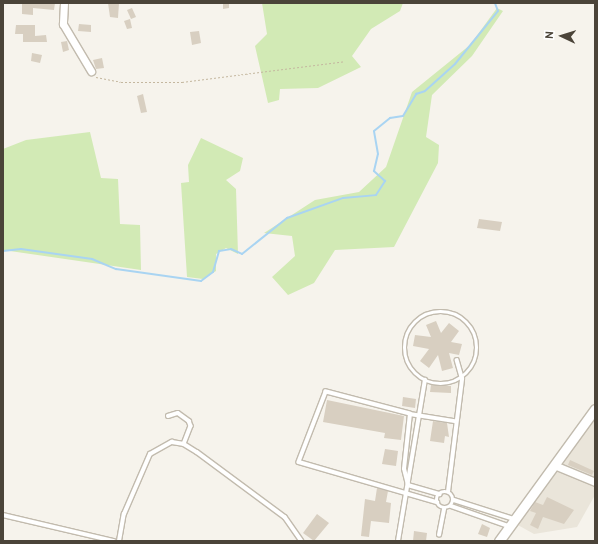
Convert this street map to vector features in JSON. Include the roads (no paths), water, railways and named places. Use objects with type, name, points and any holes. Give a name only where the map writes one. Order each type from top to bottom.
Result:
[{"type":"street","points":[[64,3],[63,24],[91,71]]},
{"type":"street","points":[[499,541],[511,522],[595,409]]},
{"type":"street","points":[[554,465],[595,482]]},
{"type":"lane","points":[[462,379],[443,384],[425,380],[413,371],[406,357],[405,342],[416,322],[436,312],[451,312],[464,320],[474,332],[478,346],[475,361],[462,379],[454,420],[448,492],[454,500],[511,522]]},
{"type":"lane","points":[[457,361],[462,379]]},
{"type":"lane","points":[[398,541],[425,380]]},
{"type":"lane","points":[[444,509],[437,502],[299,462],[326,392],[419,416],[454,420]]},
{"type":"lane","points":[[168,416],[178,414],[189,421],[191,426],[184,444]]},
{"type":"lane","points":[[408,485],[404,469],[410,414]]},
{"type":"lane","points":[[119,541],[124,514],[150,454],[161,445],[184,444],[285,517],[302,541]]},
{"type":"lane","points":[[406,450],[413,451]]},
{"type":"lane","points":[[408,485],[440,494],[448,492]]},
{"type":"lane","points":[[437,502],[440,494]]},
{"type":"lane","points":[[451,506],[454,500]]},
{"type":"lane","points":[[444,509],[451,506],[511,522]]},
{"type":"lane","points":[[439,535],[444,509]]},
{"type":"lane","points":[[3,515],[114,541]]},
{"type":"waterway","points":[[3,251],[21,249],[92,259],[116,269],[201,281],[213,272],[219,251],[231,249],[242,254],[287,218],[343,198],[376,195],[385,181],[374,171],[378,154],[374,131],[390,118],[403,116],[416,94],[425,91],[455,64],[498,11],[495,3]]}]
